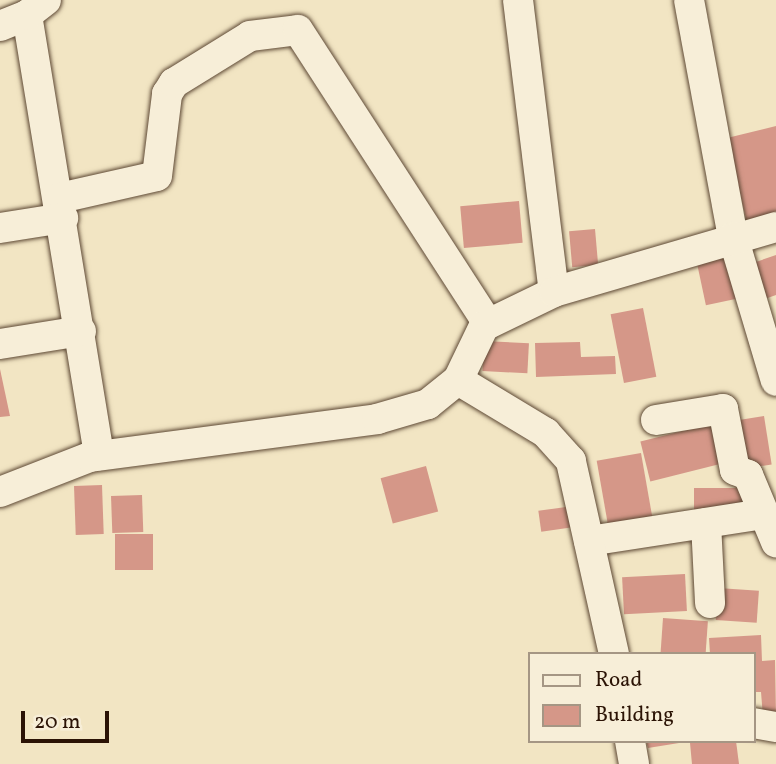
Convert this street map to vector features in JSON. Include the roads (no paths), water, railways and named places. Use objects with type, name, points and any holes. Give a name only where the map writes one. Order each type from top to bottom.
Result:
[{"type":"street","points":[[518,0],[554,292]]},
{"type":"street","points":[[689,0],[733,237],[776,381]]},
{"type":"street","points":[[24,14],[62,208],[100,455]]},
{"type":"street","points":[[0,228],[157,176],[166,94],[174,83],[250,36],[298,30],[488,324]]},
{"type":"street","points":[[0,492],[100,455],[377,419],[428,404],[458,380],[488,324],[554,292],[733,237],[776,227]]},
{"type":"street","points":[[0,344],[81,331]]},
{"type":"street","points":[[458,380],[546,433],[572,461],[614,652]]},
{"type":"street","points":[[656,420],[723,409],[735,470],[748,475],[776,542]]},
{"type":"street","points":[[589,541],[764,514]]},
{"type":"street","points":[[706,523],[710,603]]},
{"type":"street","points":[[755,723],[776,727]]},
{"type":"street","points":[[630,743],[634,764]]}]
